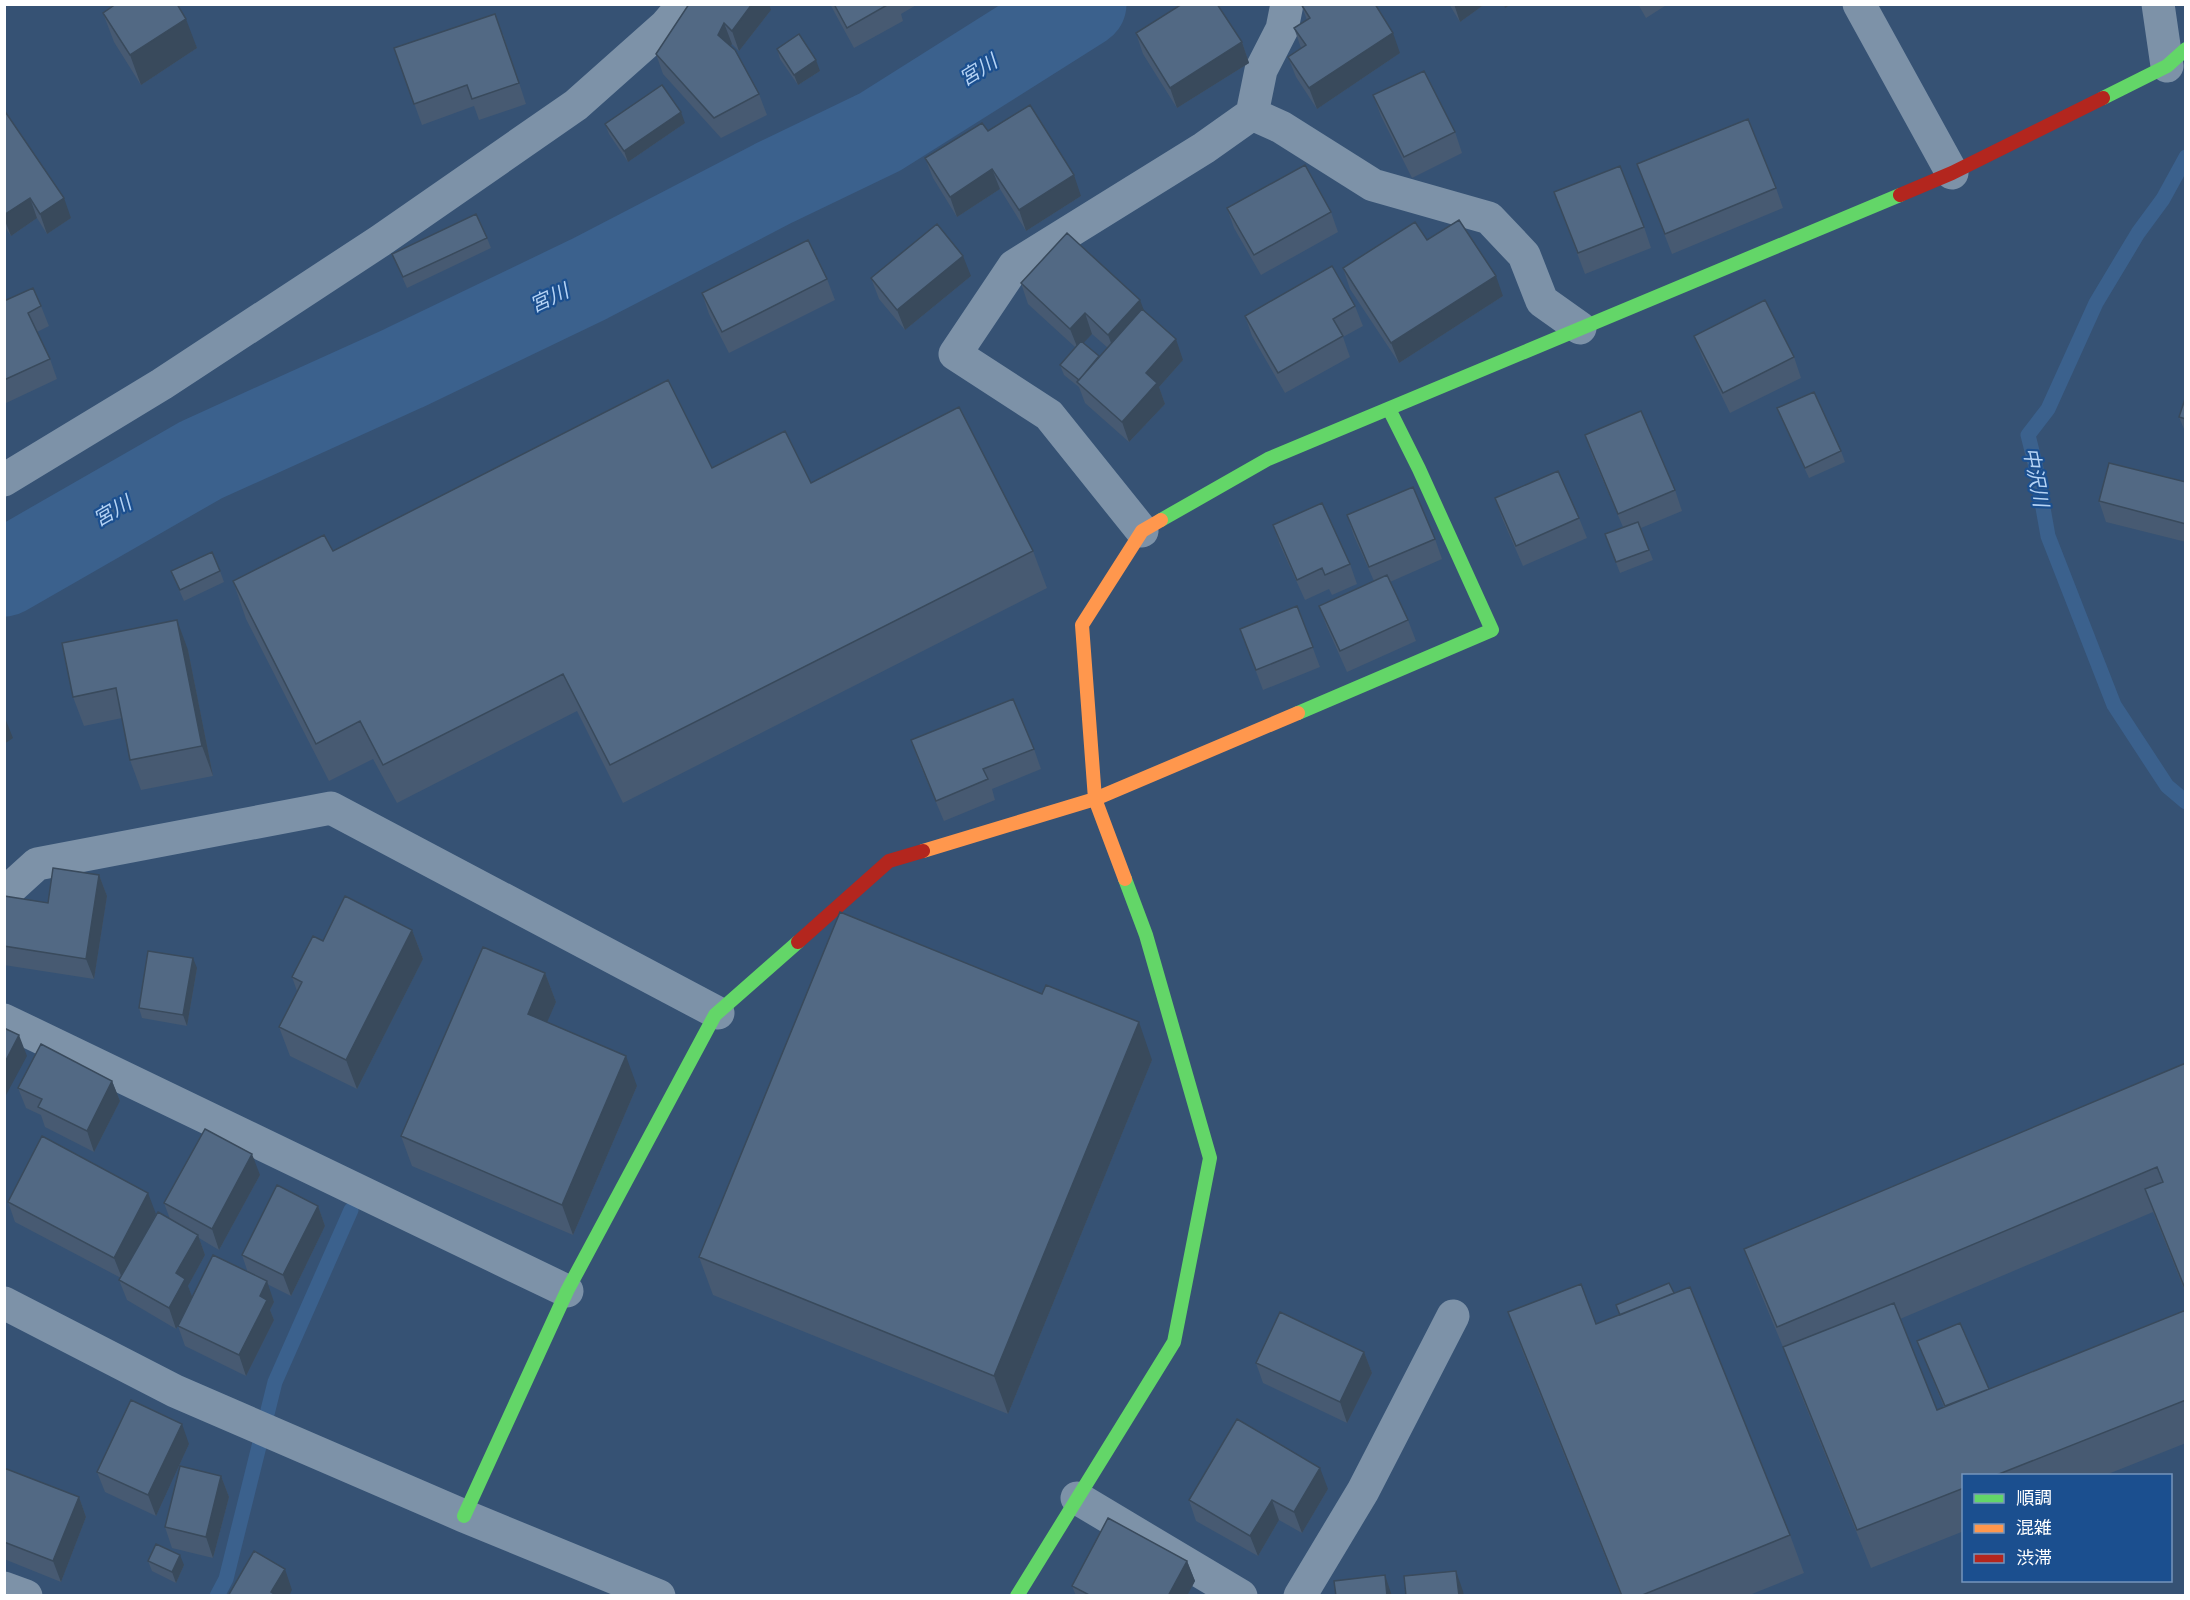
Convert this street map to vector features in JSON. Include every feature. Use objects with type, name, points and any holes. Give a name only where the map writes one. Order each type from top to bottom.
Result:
[{"type":"street","points":[[4,480],[162,384],[330,274],[576,105],[666,25],[684,4]]},
{"type":"street","points":[[1142,531],[1049,415],[955,354],[1014,266],[1204,148],[1252,114],[1261,70],[1282,29],[1287,4]]},
{"type":"street","points":[[1858,4],[1952,173]]},
{"type":"street","points":[[1017,1596],[1174,1342],[1210,1158],[1146,935],[1095,799],[1082,625],[1142,531],[1268,459],[1952,173],[2176,58],[2158,4]]},
{"type":"street","points":[[1252,114],[1281,127],[1373,185],[1489,218],[1524,255],[1542,301],[1580,328]]},
{"type":"street","points":[[464,1516],[567,1291],[718,1013],[889,861],[1095,799],[1492,630],[1419,469],[1389,409]]},
{"type":"street","points":[[4,894],[37,864],[331,808],[718,1013]]},
{"type":"street","points":[[4,1020],[567,1291]]},
{"type":"street","points":[[4,1303],[175,1391],[464,1516],[659,1596]]},
{"type":"street","points":[[1300,1596],[1363,1491],[1454,1316]]},
{"type":"street","points":[[1077,1498],[1241,1596]]},
{"type":"street","points":[[4,1588],[26,1596]]},
{"type":"building","points":[[116,4],[177,4],[186,19],[130,55],[103,13]]},
{"type":"building","points":[[689,4],[752,4],[732,31],[724,23],[718,35],[735,50],[759,94],[714,118],[656,54]]},
{"type":"building","points":[[834,4],[889,4],[847,28]]},
{"type":"building","points":[[1182,4],[1217,4],[1242,42],[1170,88],[1136,33]]},
{"type":"building","points":[[1301,4],[1375,4],[1393,33],[1309,88],[1288,57],[1306,45],[1294,28],[1310,18]]},
{"type":"building","points":[[495,14],[519,83],[472,99],[467,85],[414,104],[394,48]]},
{"type":"building","points":[[799,34],[816,60],[794,75],[777,49]]},
{"type":"building","points":[[1424,71],[1455,132],[1404,157],[1373,95]]},
{"type":"building","points":[[662,85],[681,112],[624,151],[605,124]]},
{"type":"building","points":[[1030,105],[1074,175],[1019,210],[992,169],[950,197],[925,158],[982,123],[988,131]]},
{"type":"building","points":[[4,110],[64,198],[40,214],[30,198],[4,215]]},
{"type":"building","points":[[1748,119],[1776,188],[1665,234],[1637,164]]},
{"type":"building","points":[[1305,165],[1331,212],[1254,255],[1227,208]]},
{"type":"building","points":[[1620,166],[1644,227],[1578,253],[1554,192]]},
{"type":"building","points":[[476,214],[487,238],[403,277],[392,254]]},
{"type":"building","points":[[1459,220],[1496,276],[1391,343],[1343,268],[1415,222],[1427,240]]},
{"type":"building","points":[[937,224],[963,256],[897,310],[871,278]]},
{"type":"building","points":[[1067,233],[1140,300],[1108,335],[1085,313],[1070,329],[1021,283]]},
{"type":"building","points":[[808,240],[827,279],[722,332],[702,293]]},
{"type":"building","points":[[1332,266],[1355,306],[1333,319],[1343,336],[1278,373],[1245,316]]},
{"type":"building","points":[[33,288],[41,306],[28,313],[50,359],[4,380],[4,301]]},
{"type":"building","points":[[1765,300],[1794,357],[1723,393],[1694,336]]},
{"type":"building","points":[[1142,309],[1176,339],[1146,373],[1157,383],[1122,422],[1077,382]]},
{"type":"building","points":[[1081,341],[1099,356],[1079,380],[1060,365]]},
{"type":"building","points":[[668,380],[712,468],[785,431],[811,483],[959,407],[1033,551],[610,765],[563,674],[383,765],[360,721],[316,744],[233,581],[324,535],[333,551]]},
{"type":"building","points":[[1814,392],[1841,451],[1805,468],[1777,408]]},
{"type":"building","points":[[2186,396],[2186,419],[2179,417]]},
{"type":"building","points":[[1641,411],[1675,490],[1618,514],[1585,435]]},
{"type":"building","points":[[2109,463],[2186,482],[2186,524],[2099,501]]},
{"type":"building","points":[[1558,471],[1579,518],[1516,546],[1495,498]]},
{"type":"building","points":[[1413,487],[1435,539],[1369,567],[1347,515]]},
{"type":"building","points":[[1322,503],[1350,564],[1325,575],[1322,568],[1297,580],[1273,525]]},
{"type":"building","points":[[1638,522],[1649,550],[1616,562],[1605,534]]},
{"type":"building","points":[[212,552],[220,571],[180,590],[171,571]]},
{"type":"building","points":[[1387,575],[1408,620],[1340,651],[1319,606]]},
{"type":"building","points":[[1297,606],[1313,647],[1256,670],[1240,629]]},
{"type":"building","points":[[177,620],[202,746],[130,760],[116,688],[73,697],[62,643]]},
{"type":"building","points":[[1013,699],[1034,749],[983,769],[988,779],[936,801],[911,740]]},
{"type":"building","points":[[53,868],[99,875],[86,959],[4,946],[4,896],[48,903]]},
{"type":"building","points":[[345,896],[412,930],[346,1060],[279,1027],[302,982],[292,977],[313,936],[323,941]]},
{"type":"building","points":[[840,912],[1042,994],[1046,985],[1139,1022],[994,1376],[699,1257]]},
{"type":"building","points":[[483,947],[545,973],[528,1014],[626,1056],[562,1205],[401,1136]]},
{"type":"building","points":[[148,951],[193,958],[183,1015],[139,1008]]},
{"type":"building","points":[[4,1028],[19,1035],[4,1064]]},
{"type":"building","points":[[41,1044],[112,1081],[87,1131],[38,1107],[42,1099],[18,1088]]},
{"type":"building","points":[[2186,1063],[2186,1291],[2145,1189],[2163,1182],[2157,1167],[1777,1327],[1744,1249]]},
{"type":"building","points":[[205,1129],[252,1154],[212,1229],[164,1203]]},
{"type":"building","points":[[42,1136],[148,1193],[114,1258],[8,1202]]},
{"type":"building","points":[[277,1185],[318,1206],[283,1275],[242,1255]]},
{"type":"building","points":[[158,1212],[198,1235],[176,1273],[185,1279],[169,1308],[119,1280]]},
{"type":"building","points":[[213,1255],[267,1281],[260,1296],[267,1300],[239,1355],[178,1326]]},
{"type":"building","points":[[1669,1283],[1674,1293],[1620,1315],[1616,1305]]},
{"type":"building","points":[[1581,1284],[1596,1324],[1690,1287],[1790,1535],[1640,1596],[1622,1596],[1508,1312]]},
{"type":"building","points":[[1894,1303],[1937,1410],[2186,1310],[2186,1400],[1999,1474],[1962,1474],[1962,1489],[1857,1530],[1783,1347]]},
{"type":"building","points":[[1280,1312],[1364,1352],[1340,1402],[1256,1363]]},
{"type":"building","points":[[1960,1323],[1989,1389],[1945,1406],[1917,1341]]},
{"type":"building","points":[[131,1400],[182,1424],[148,1495],[97,1472]]},
{"type":"building","points":[[1237,1419],[1320,1468],[1294,1512],[1272,1500],[1250,1536],[1189,1500]]},
{"type":"building","points":[[180,1466],[221,1476],[206,1537],[165,1527]]},
{"type":"building","points":[[4,1468],[79,1497],[53,1561],[4,1542]]},
{"type":"building","points":[[1108,1518],[1187,1561],[1168,1596],[1091,1596],[1072,1586]]},
{"type":"building","points":[[156,1544],[180,1555],[172,1572],[148,1561]]},
{"type":"building","points":[[254,1551],[285,1569],[271,1592],[277,1596],[228,1596]]},
{"type":"building","points":[[1456,1571],[1459,1596],[1406,1596],[1404,1576]]},
{"type":"building","points":[[1385,1575],[1387,1596],[1336,1596],[1334,1581]]},
{"type":"waterway","name":"宮川","points":[[4,573],[201,460],[404,368],[589,279],[774,183],[880,132],[1083,4]]},
{"type":"waterway","name":"中沢川","points":[[2186,157],[2163,199],[2138,233],[2096,303],[2048,409],[2028,435],[2048,536],[2114,705],[2167,786],[2186,802]]},
{"type":"waterway","points":[[217,1596],[226,1579],[275,1382],[351,1210]]},
{"type":"traffic: fast","points":[[2103,98],[2167,66],[2186,49]]},
{"type":"traffic: fast","points":[[1161,520],[1268,459],[1900,195]]},
{"type":"traffic: fast","points":[[1298,713],[1492,630],[1419,469],[1389,409]]},
{"type":"traffic: fast","points":[[1017,1596],[1174,1342],[1210,1158],[1146,935],[1125,879]]},
{"type":"traffic: fast","points":[[464,1516],[567,1291],[715,1015],[798,942]]},
{"type":"traffic: slow","points":[[1125,879],[1095,799],[1082,625],[1142,531],[1161,520]]},
{"type":"traffic: slow","points":[[923,851],[1095,799],[1298,713]]},
{"type":"traffic: jam","points":[[1900,195],[1952,173],[2103,98]]},
{"type":"traffic: jam","points":[[798,942],[889,861],[923,851]]}]
